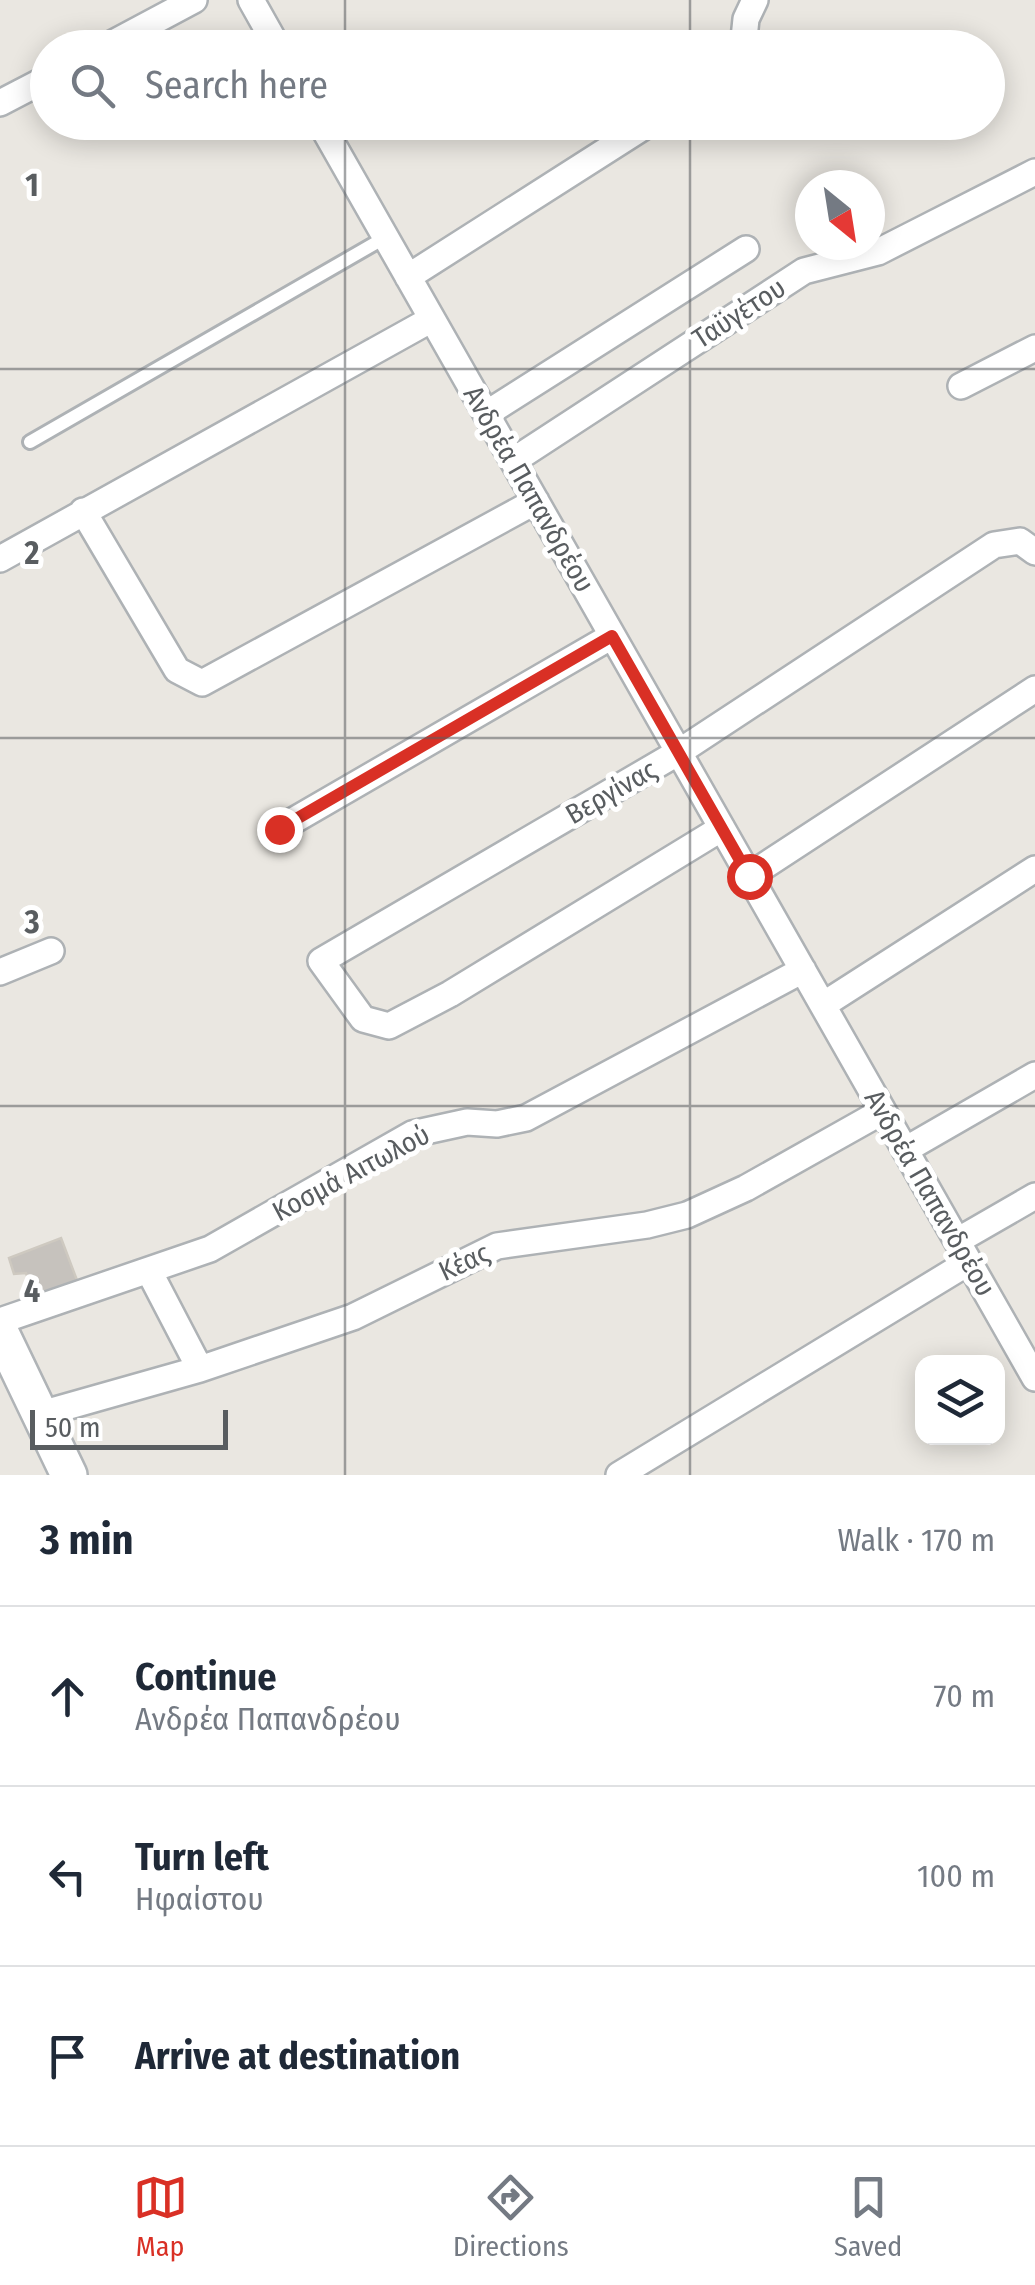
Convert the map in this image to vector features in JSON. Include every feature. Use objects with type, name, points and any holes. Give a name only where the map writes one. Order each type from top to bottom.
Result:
[{"type":"street","points":[[138,30],[194,0]]},
{"type":"street","points":[[251,0],[268,30]]},
{"type":"street","points":[[745,30],[755,0]]},
{"type":"street","points":[[0,103],[30,87]]},
{"type":"street","name":"Ανδρέα Παπανδρέου","points":[[330,140],[1035,1378]]},
{"type":"street","points":[[408,277],[624,140]]},
{"type":"street","name":"Ταϋγέτου","points":[[513,461],[804,272],[878,252],[1035,172]]},
{"type":"street","points":[[486,414],[746,249]]},
{"type":"street","points":[[0,559],[432,319]]},
{"type":"street","points":[[962,386],[1035,348]]},
{"type":"street","points":[[83,511],[177,670],[202,684],[536,502]]},
{"type":"street","name":"Βεργίνας","points":[[722,828],[450,994],[388,1026],[363,1019],[322,962],[679,752],[994,545],[1020,541],[1035,552]]},
{"type":"street","points":[[279,829],[612,636]]},
{"type":"street","points":[[749,876],[1035,689]]},
{"type":"street","points":[[822,1004],[1035,869]]},
{"type":"street","points":[[0,972],[51,951]]},
{"type":"street","name":"Κοσμά Αιτωλού","points":[[0,1321],[150,1273],[210,1249],[412,1134],[467,1122],[497,1124],[526,1118],[803,970]]},
{"type":"street","points":[[906,1150],[1035,1076]]},
{"type":"street","name":"Κέας","points":[[41,1414],[200,1369],[353,1316],[497,1246],[647,1226],[687,1215],[746,1188],[883,1110]]},
{"type":"street","points":[[619,1475],[963,1251],[1035,1196]]},
{"type":"street","points":[[150,1273],[200,1369]]},
{"type":"street","points":[[0,1331],[69,1475]]},
{"type":"lane","points":[[30,442],[386,237]]},
{"type":"building","points":[[61,1238],[78,1283],[34,1295],[26,1273],[14,1274],[9,1258]]},
{"type":"route","points":[[279,829],[612,636],[749,876]]}]
